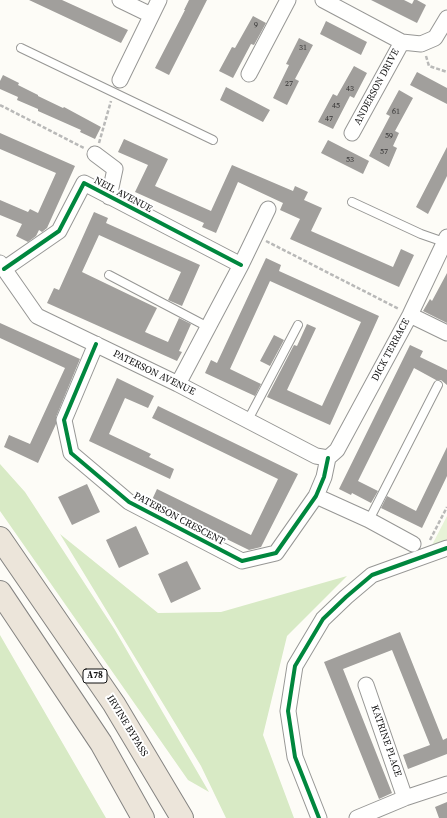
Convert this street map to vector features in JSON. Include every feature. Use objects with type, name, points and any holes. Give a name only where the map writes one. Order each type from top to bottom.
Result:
[{"type":"highway","name":"IRVINE BYPASS","points":[[0,538],[114,704],[182,818]]},
{"type":"highway","points":[[0,592],[101,743],[143,818]]},
{"type":"street","points":[[120,0],[151,15]]},
{"type":"street","points":[[117,86],[159,0]]},
{"type":"street","points":[[249,74],[288,0]]},
{"type":"street","name":"ANDERSON DRIVE","points":[[323,0],[402,42],[421,44]]},
{"type":"street","points":[[421,44],[436,38],[447,18]]},
{"type":"street","name":"ANDERSON DRIVE","points":[[352,133],[402,42]]},
{"type":"street","name":"NEIL AVENUE","points":[[95,154],[115,169],[109,197]]},
{"type":"street","name":"NEIL AVENUE","points":[[2,266],[59,231],[84,183],[241,266]]},
{"type":"street","points":[[178,384],[241,266],[268,209]]},
{"type":"street","name":"DICK TERRACE","points":[[328,458],[337,450],[410,315],[446,239]]},
{"type":"street","name":"PATERSON AVENUE","points":[[2,266],[37,316],[178,384],[316,456],[328,458]]},
{"type":"street","points":[[410,315],[447,333]]},
{"type":"street","name":"PATERSON CRESCENT","points":[[96,344],[64,420],[71,453],[129,502],[242,561],[276,553],[316,496],[324,477],[328,458]]},
{"type":"street","points":[[316,496],[369,520],[413,544]]},
{"type":"street","points":[[319,818],[295,757],[288,711],[295,666],[323,619],[346,597],[372,576],[447,548]]},
{"type":"street","name":"KATRINE PLACE","points":[[366,684],[405,798]]},
{"type":"street","points":[[357,818],[405,798],[447,784]]},
{"type":"lane","points":[[21,48],[117,86],[213,140]]},
{"type":"lane","points":[[352,202],[421,234],[446,239]]},
{"type":"lane","points":[[109,275],[208,327]]},
{"type":"lane","points":[[248,420],[298,325]]},
{"type":"lane","points":[[369,520],[438,385]]},
{"type":"path","points":[[421,44],[429,66],[447,72]]},
{"type":"path","points":[[0,105],[95,154],[117,86]]},
{"type":"path","points":[[256,236],[410,315]]},
{"type":"path","points":[[430,540],[447,507]]},
{"type":"green space","points":[[0,464],[25,492],[115,630],[209,792],[188,780],[0,511]]},
{"type":"green space","points":[[447,516],[447,541],[432,545]]},
{"type":"green space","points":[[60,534],[158,613],[221,612],[347,576],[287,636],[263,735],[294,818],[226,818],[201,766]]},
{"type":"green space","points":[[0,635],[106,818],[0,818]]},
{"type":"building","points":[[29,0],[62,0],[128,30],[121,43]]},
{"type":"building","points":[[189,0],[207,0],[169,75],[155,68]]},
{"type":"building","points":[[371,0],[404,0],[412,4],[414,0],[417,0],[426,5],[417,23]]},
{"type":"building","points":[[253,16],[266,23],[254,45],[251,44],[233,78],[219,71],[232,47],[235,48]]},
{"type":"building","points":[[326,21],[367,42],[361,55],[320,34]]},
{"type":"building","points":[[299,38],[313,45],[295,79],[299,81],[287,105],[273,98],[289,65],[286,64]]},
{"type":"building","points":[[354,66],[367,73],[354,98],[350,96],[333,129],[318,122],[333,94],[337,96]]},
{"type":"building","points":[[417,72],[447,88],[447,104],[410,85]]},
{"type":"building","points":[[3,75],[19,83],[18,85],[38,96],[63,108],[64,107],[101,127],[95,139],[80,132],[81,130],[17,100],[18,97],[0,89],[0,81]]},
{"type":"building","points":[[226,87],[270,110],[263,122],[220,100]]},
{"type":"building","points":[[399,90],[413,98],[395,131],[399,133],[393,146],[397,148],[389,167],[369,156],[390,116],[386,114]]},
{"type":"building","points":[[0,133],[75,166],[47,228],[42,232],[39,230],[36,236],[28,242],[16,236],[22,224],[0,215],[0,200],[28,212],[30,209],[38,213],[56,173],[0,149]]},
{"type":"building","points":[[124,139],[168,159],[155,186],[211,211],[232,165],[293,191],[295,186],[308,192],[304,200],[322,208],[311,231],[393,267],[401,249],[414,255],[399,287],[290,239],[300,219],[280,210],[283,203],[238,182],[216,233],[202,227],[204,223],[135,192],[148,165],[118,152]]},
{"type":"building","points":[[328,140],[369,161],[363,174],[321,153]]},
{"type":"building","points":[[447,147],[447,176],[428,214],[416,207]]},
{"type":"building","points":[[94,212],[108,218],[106,223],[200,265],[182,306],[168,300],[181,272],[99,235],[82,272],[157,308],[145,332],[168,342],[179,318],[191,324],[179,351],[182,352],[177,361],[47,303],[54,288],[59,290]]},
{"type":"building","points":[[266,258],[281,265],[279,271],[379,316],[330,425],[267,397],[294,345],[297,346],[307,324],[316,328],[287,390],[322,406],[361,322],[270,281],[230,369],[261,384],[255,396],[205,373],[211,360],[217,363]]},
{"type":"building","points":[[447,273],[447,323],[423,311],[430,299],[432,301]]},
{"type":"building","points":[[0,323],[80,359],[56,417],[56,424],[38,463],[4,447],[9,435],[30,444],[65,368],[0,338]]},
{"type":"building","points":[[274,335],[284,340],[270,366],[260,361]]},
{"type":"building","points":[[410,345],[423,351],[420,357],[447,370],[447,385],[441,380],[436,380],[414,368],[358,481],[378,491],[371,503],[352,493],[351,495],[339,489]]},
{"type":"building","points":[[117,378],[154,396],[148,408],[125,398],[109,434],[151,454],[149,457],[174,469],[170,479],[89,441]]},
{"type":"building","points":[[158,406],[298,474],[261,547],[249,550],[151,502],[157,489],[251,535],[278,479],[152,418]]},
{"type":"building","points":[[447,447],[447,476],[422,528],[381,508],[387,496],[416,511]]},
{"type":"building","points":[[87,484],[100,512],[72,525],[58,497]]},
{"type":"building","points":[[136,526],[149,554],[119,568],[106,540]]},
{"type":"building","points":[[187,561],[201,589],[171,603],[158,574]]},
{"type":"building","points":[[400,632],[443,740],[447,738],[447,754],[408,769],[403,755],[430,745],[392,650],[343,669],[392,793],[379,799],[324,662]]},
{"type":"building","points":[[447,802],[447,818],[439,818],[435,807]]},
{"type":"cycle path","points":[[4,269],[59,231],[84,183],[241,265]]},
{"type":"cycle path","points":[[96,344],[64,420],[71,453],[129,502],[242,561],[276,553],[316,496],[324,477],[328,458]]},
{"type":"cycle path","points":[[319,818],[295,757],[288,711],[295,666],[323,619],[372,575],[447,548]]}]
